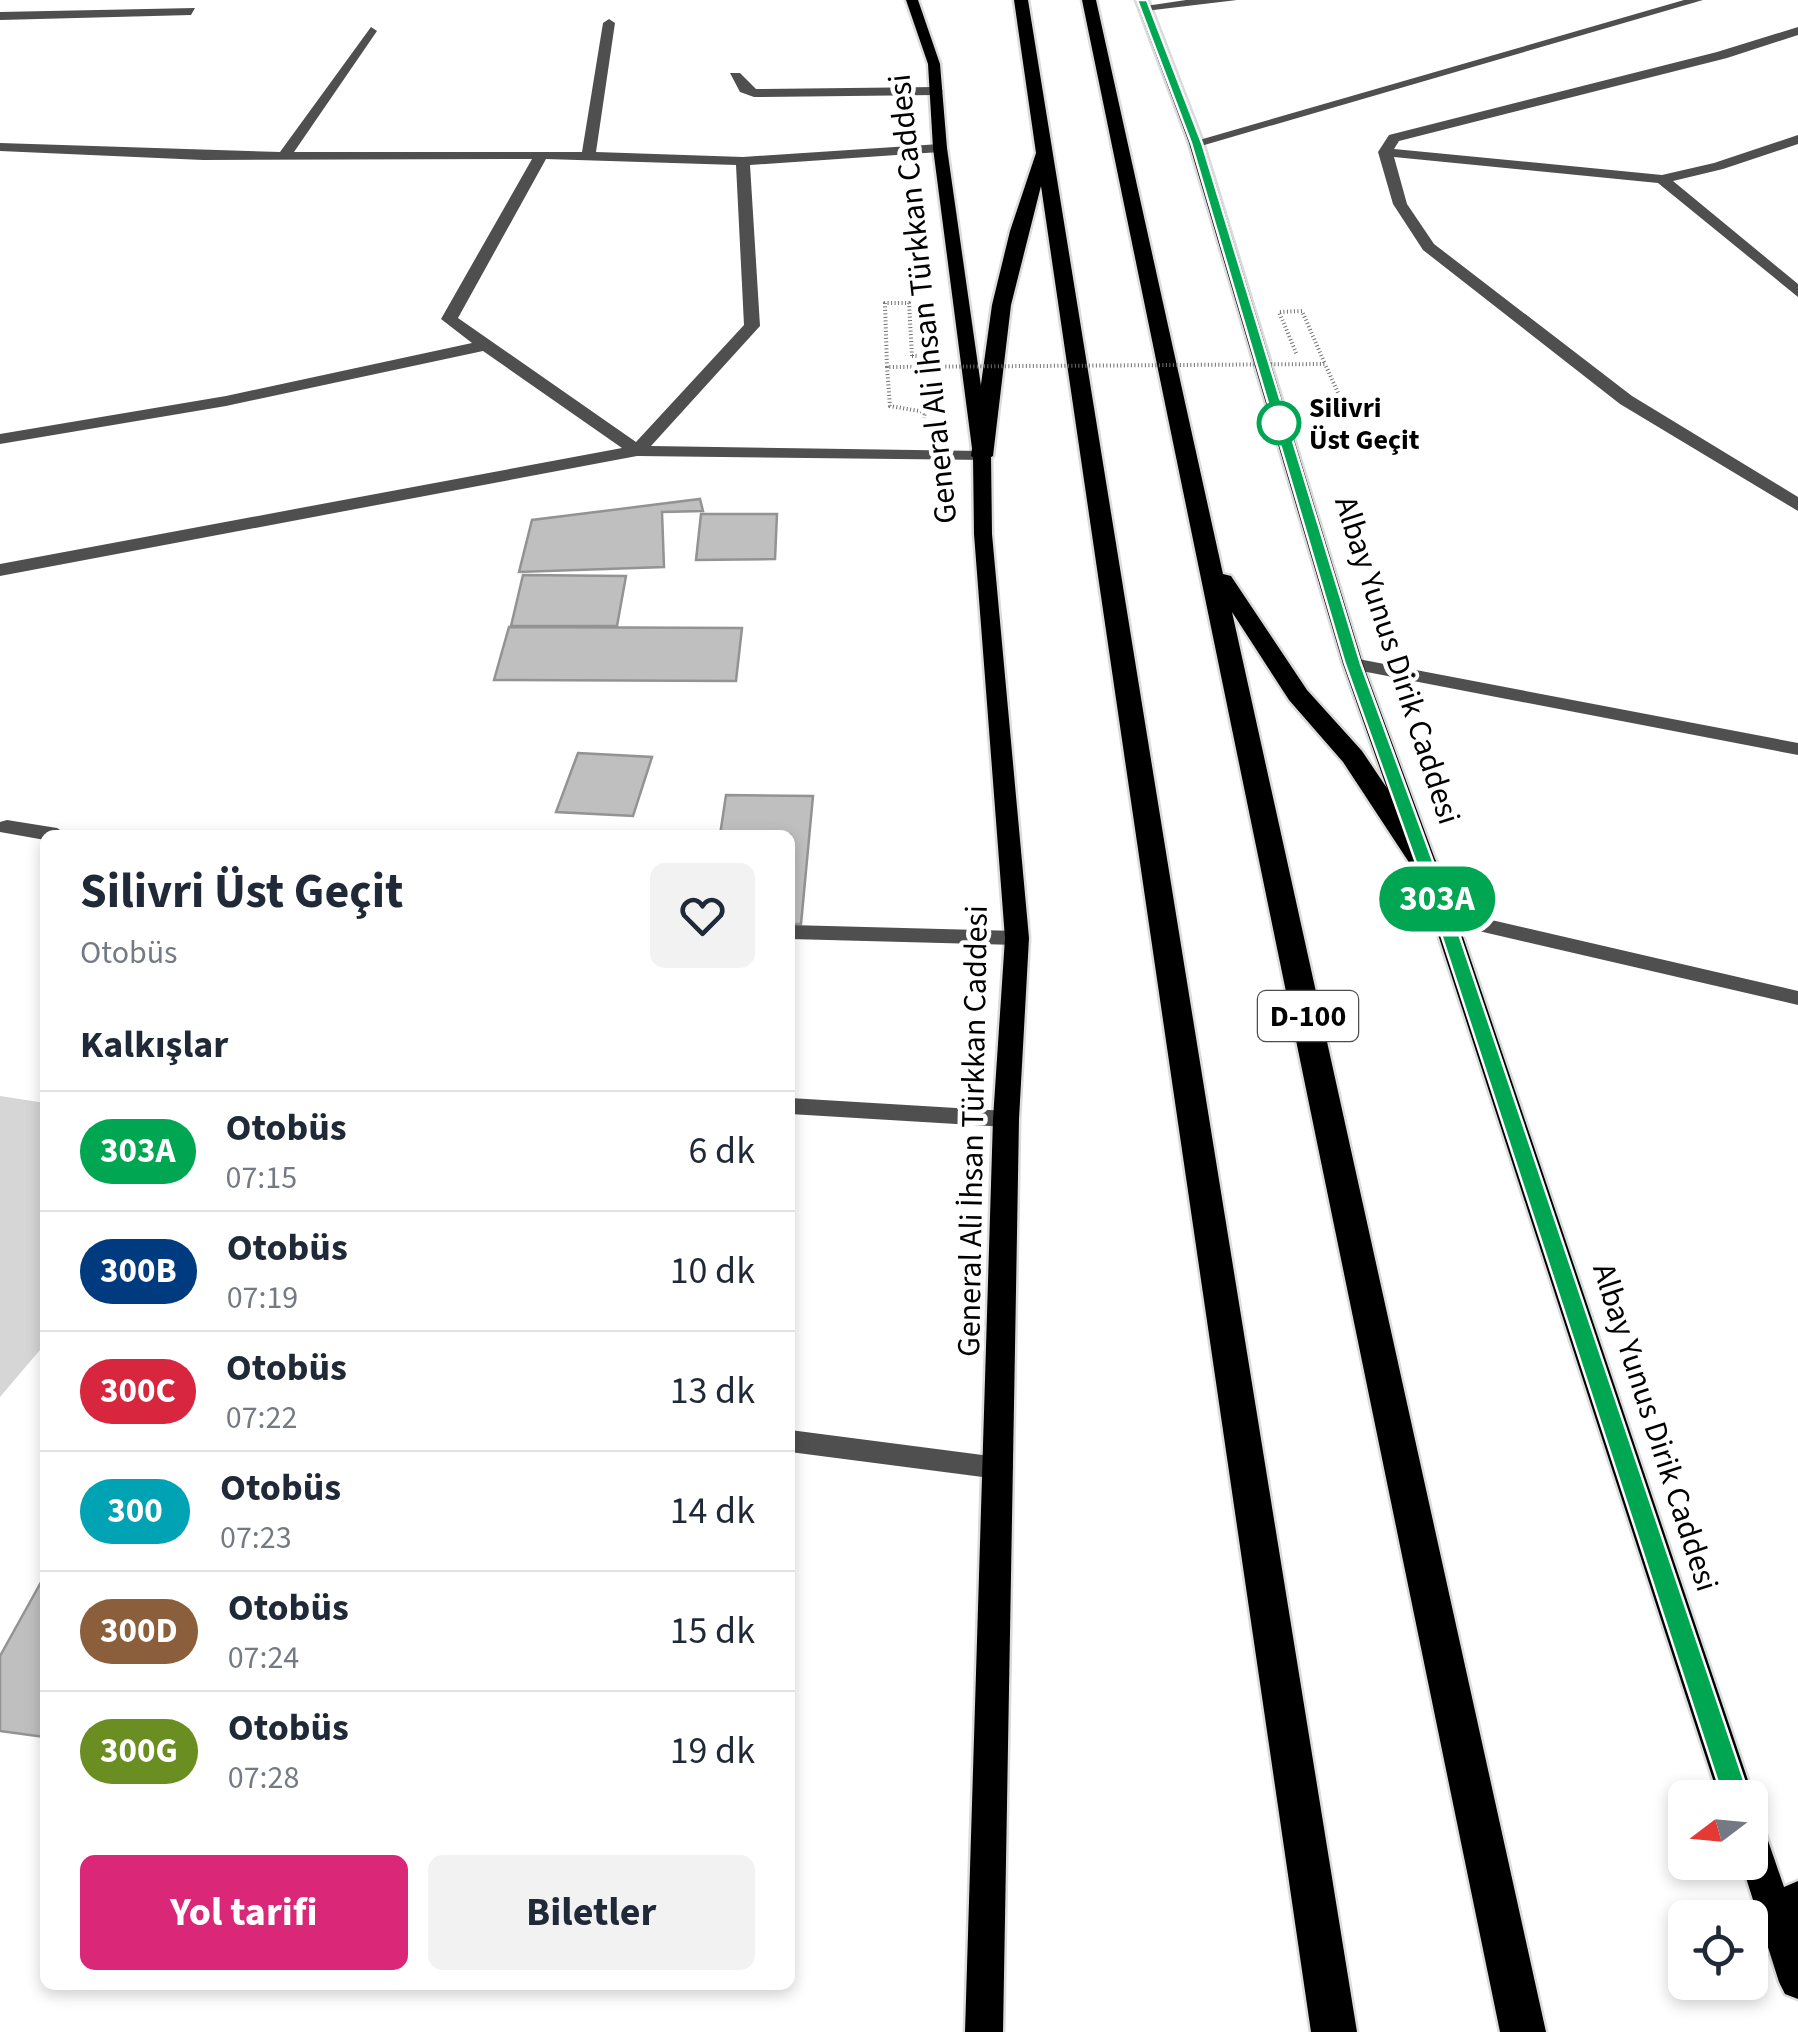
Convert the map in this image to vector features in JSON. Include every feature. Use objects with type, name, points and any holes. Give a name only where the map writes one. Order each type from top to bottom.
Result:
[{"type":"highway","points":[[1022,0],[1334,2032]]},
{"type":"highway","name":"D-100","points":[[1088,0],[1212,564],[1523,2032]]},
{"type":"highway","points":[[982,456],[985,394],[995,324],[1021,218],[1044,150]]},
{"type":"highway","points":[[1212,564],[1298,694],[1353,757],[1424,864]]},
{"type":"main road","name":"General Ali İhsan Türkkan Caddesi","points":[[908,1],[934,64],[940,148],[982,456],[983,534],[1017,938],[1006,1119],[984,2032]]},
{"type":"main road","name":"Albay Yunus Dirik Caddesi","points":[[1143,4],[1196,143],[1353,664],[1444,916],[1731,1780]]},
{"type":"main road","points":[[1768,1871],[1787,1907],[1798,1982]]},
{"type":"street","points":[[1,17],[28,0]]},
{"type":"street","points":[[1143,4],[1232,0]]},
{"type":"street","points":[[1664,0],[1690,2]]},
{"type":"street","points":[[1196,143],[1690,2]]},
{"type":"street","points":[[1,17],[191,11]]},
{"type":"street","points":[[588,156],[608,24]]},
{"type":"street","points":[[284,156],[371,31]]},
{"type":"street","points":[[1798,31],[1722,55],[1394,138],[1385,152],[1400,204],[1428,247],[1626,400],[1798,505]]},
{"type":"street","points":[[735,76],[754,92],[936,91]]},
{"type":"street","points":[[1385,152],[1662,179],[1718,166],[1798,139]]},
{"type":"street","points":[[0,147],[203,156],[541,155],[743,161],[940,148]]},
{"type":"street","points":[[541,155],[449,319],[637,450]]},
{"type":"street","points":[[637,450],[752,326],[743,161]]},
{"type":"street","points":[[1662,179],[1798,292]]},
{"type":"street","points":[[0,439],[226,401],[486,345]]},
{"type":"street","points":[[0,570],[637,450],[982,456]]},
{"type":"street","points":[[1353,664],[1798,749]]},
{"type":"street","points":[[8,827],[40,832]]},
{"type":"street","points":[[1444,916],[1798,998]]},
{"type":"street","points":[[795,932],[1017,938]]},
{"type":"street","points":[[795,1106],[1006,1119]]},
{"type":"street","points":[[795,1442],[998,1468]]},
{"type":"path","points":[[890,406],[886,303],[909,303],[912,356]]},
{"type":"path","points":[[1297,354],[1279,312],[1302,311],[1348,415]]},
{"type":"path","points":[[887,367],[1325,364]]},
{"type":"shaded area","points":[[0,1096],[40,1102],[40,1350],[0,1397]]},
{"type":"building","points":[[700,499],[703,511],[662,512],[664,567],[519,572],[532,520]]},
{"type":"building","points":[[701,514],[777,514],[775,559],[696,560]]},
{"type":"building","points":[[523,575],[626,576],[617,626],[511,626]]},
{"type":"building","points":[[509,627],[742,628],[736,681],[494,680]]},
{"type":"building","points":[[578,753],[652,757],[633,816],[556,812]]},
{"type":"building","points":[[726,795],[813,796],[801,924],[795,924],[795,830],[721,830]]},
{"type":"building","points":[[40,1584],[40,1736],[0,1731],[0,1656]]},
{"type":"bus line","name":"303A","points":[[1142,0],[1196,143],[1353,664],[1444,916],[1731,1780]]},
{"type":"place","name":"Silivri Üst Geçit","points":[[1279,423]]}]
